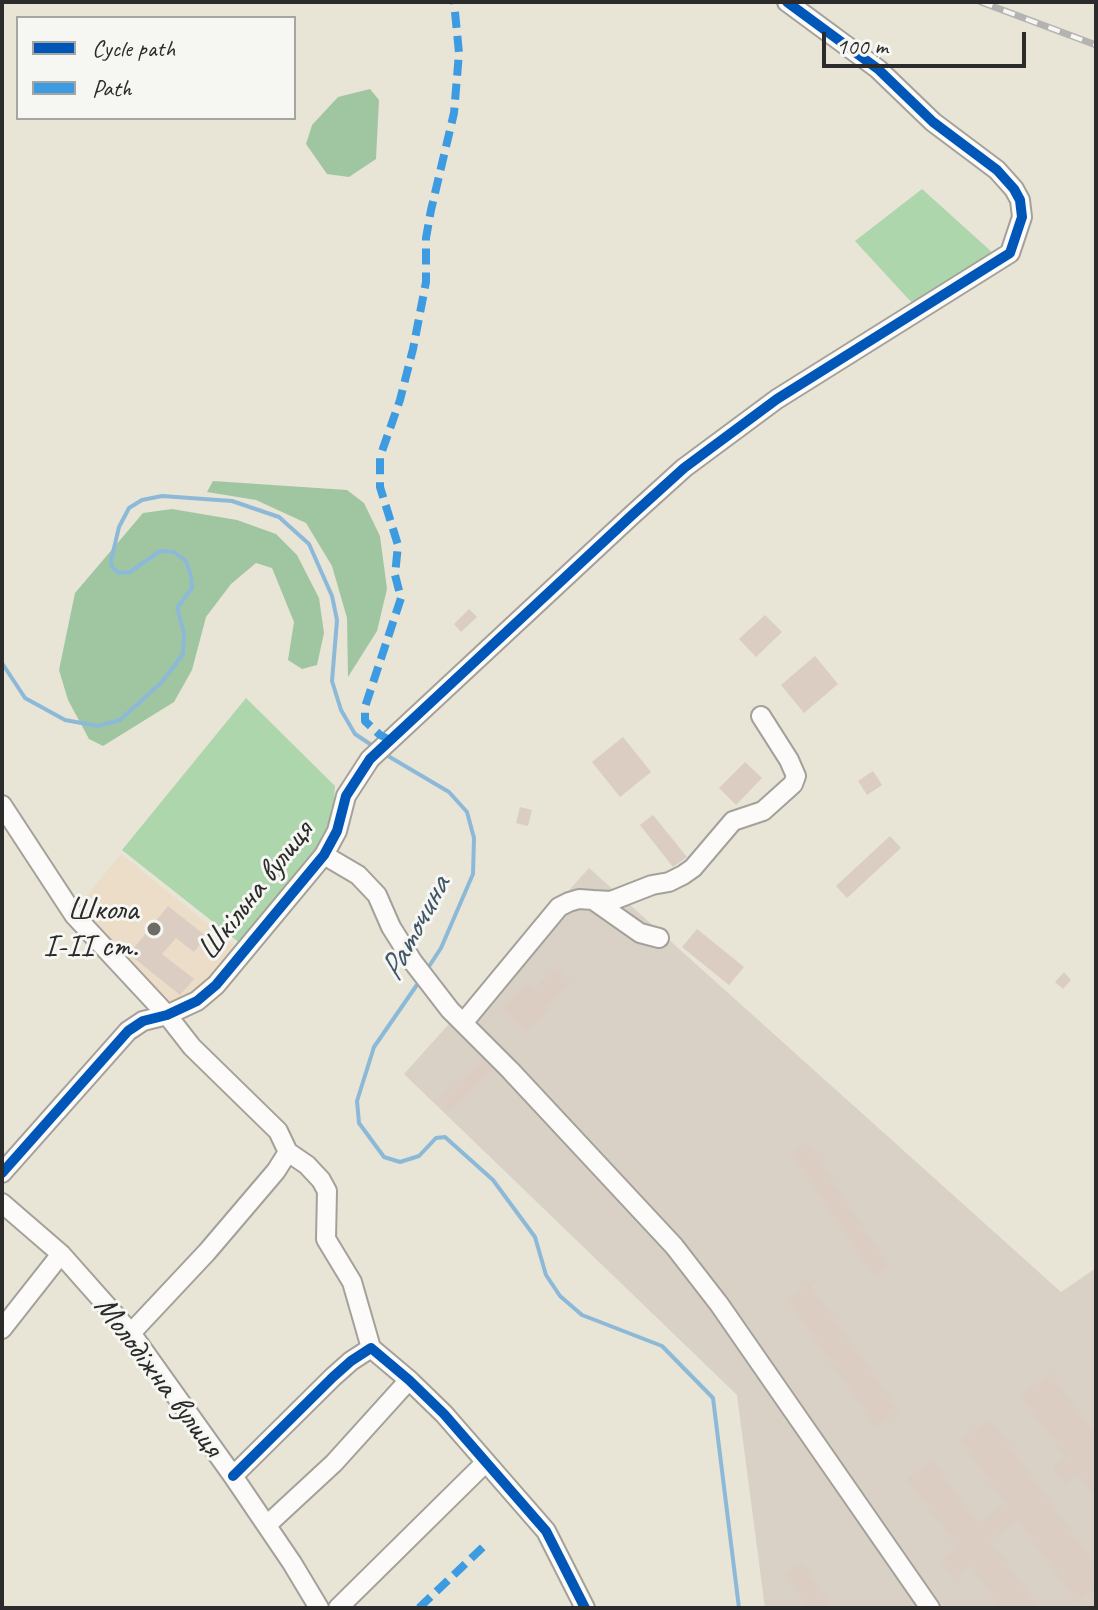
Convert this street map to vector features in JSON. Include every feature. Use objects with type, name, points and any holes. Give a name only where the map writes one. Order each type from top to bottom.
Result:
[{"type":"street","name":"Шкільна вулиця","points":[[2,1173],[128,1031],[143,1021],[167,1015],[197,1001],[216,985],[324,855],[337,831],[346,796],[370,759],[631,516],[684,468],[777,399],[1010,253],[1022,217],[1020,200],[1014,189],[997,170],[933,122],[878,69],[787,2]]},
{"type":"street","points":[[456,1016],[559,907],[579,899],[611,901],[683,875],[693,868],[733,821],[763,811],[793,784],[796,776],[789,760],[761,716]]},
{"type":"street","points":[[2,805],[74,915],[167,1015],[192,1047],[278,1131],[288,1152],[321,1180],[327,1191],[326,1239],[352,1282],[371,1348],[409,1380],[546,1531],[585,1608]]},
{"type":"street","points":[[324,855],[358,875],[377,895],[391,927],[413,962],[456,1016],[674,1246],[719,1304],[930,1608]]},
{"type":"street","points":[[593,900],[640,933],[659,938]]},
{"type":"street","points":[[131,1333],[207,1252],[276,1171],[288,1152]]},
{"type":"street","name":"Молодіжна вулиця","points":[[2,1203],[61,1254],[131,1333],[267,1525],[319,1608]]},
{"type":"street","points":[[2,1329],[61,1254]]},
{"type":"street","points":[[233,1476],[351,1361],[371,1348]]},
{"type":"street","points":[[267,1525],[334,1463],[409,1380]]},
{"type":"street","points":[[338,1608],[486,1462]]},
{"type":"shaded area","name":"Школа І-ІІ ст.","points":[[121,854],[237,948],[210,981],[192,996],[169,1008],[76,909]]},
{"type":"shaded area","points":[[589,868],[1061,1292],[1096,1268],[1096,1608],[765,1608],[737,1395],[404,1074]]},
{"type":"green space","points":[[370,89],[379,100],[376,159],[349,177],[327,174],[306,144],[312,125],[338,97]]},
{"type":"green space","points":[[922,189],[993,253],[913,304],[855,241]]},
{"type":"green space","points":[[213,481],[347,490],[364,503],[380,536],[387,589],[377,631],[348,677],[347,618],[332,566],[306,523],[256,500],[207,492]]},
{"type":"green space","points":[[172,509],[237,520],[276,534],[297,555],[319,598],[324,633],[317,665],[302,669],[288,660],[294,622],[272,568],[256,563],[231,584],[206,617],[192,670],[174,702],[103,746],[89,739],[68,700],[59,670],[75,593],[143,513]]},
{"type":"green space","points":[[246,698],[335,786],[333,814],[312,858],[241,944],[122,850]]},
{"type":"building","points":[[469,609],[477,617],[461,632],[454,624]]},
{"type":"building","points":[[765,615],[782,632],[756,657],[739,639]]},
{"type":"building","points":[[815,656],[838,684],[804,713],[781,685]]},
{"type":"building","points":[[623,737],[651,772],[620,797],[592,762]]},
{"type":"building","points":[[745,762],[762,778],[736,805],[719,788]]},
{"type":"building","points":[[873,771],[882,785],[867,795],[858,781]]},
{"type":"building","points":[[520,807],[532,810],[528,826],[516,823]]},
{"type":"building","points":[[653,815],[687,857],[673,867],[640,825]]},
{"type":"building","points":[[890,836],[901,848],[847,898],[836,886]]},
{"type":"building","name":"Школа І-ІІ ст.","points":[[168,906],[206,936],[194,952],[176,938],[162,954],[194,979],[180,995],[129,954]]},
{"type":"building","points":[[697,929],[744,967],[729,985],[682,947]]},
{"type":"building","points":[[557,968],[571,984],[547,1006],[550,1010],[526,1032],[503,1008],[528,984],[533,990]]},
{"type":"building","points":[[1064,972],[1071,980],[1063,989],[1055,982]]},
{"type":"building","points":[[483,1060],[493,1070],[449,1111],[439,1100]]},
{"type":"building","points":[[807,1142],[889,1267],[874,1277],[792,1153]]},
{"type":"building","points":[[809,1284],[899,1411],[876,1427],[787,1299]]},
{"type":"building","points":[[1051,1374],[1096,1436],[1096,1499],[1078,1474],[1065,1484],[1053,1467],[1066,1457],[1021,1396]]},
{"type":"building","points":[[990,1419],[1096,1566],[1096,1588],[1077,1602],[1018,1520],[990,1540],[1039,1608],[1001,1608],[971,1566],[954,1578],[941,1560],[958,1548],[907,1479],[932,1461],[978,1523],[1006,1503],[960,1440]]},
{"type":"building","points":[[803,1563],[832,1608],[808,1608],[786,1573]]},
{"type":"waterway","name":"Раточина","points":[[2,663],[25,698],[65,720],[98,726],[120,720],[162,682],[183,654],[184,633],[177,608],[192,588],[186,561],[174,552],[160,551],[130,572],[119,573],[112,567],[111,561],[119,527],[129,508],[142,500],[162,496],[232,501],[279,517],[309,544],[332,596],[337,620],[332,681],[341,710],[355,734],[376,748]]},
{"type":"waterway","name":"Раточина","points":[[383,753],[449,792],[467,812],[474,838],[473,874],[441,948],[426,971]]},
{"type":"waterway","name":"Раточина","points":[[421,979],[374,1047],[357,1101],[359,1123],[384,1157],[400,1162],[419,1156],[436,1138],[445,1137],[493,1180],[535,1237],[546,1275],[560,1296],[582,1315],[662,1346],[713,1398],[739,1608]]},
{"type":"railway","points":[[981,2],[1096,45]]},
{"type":"marked path","points":[[390,740],[365,721],[365,707],[401,598],[395,575],[398,545],[380,487],[380,457],[400,400],[413,349],[426,282],[426,238],[454,113],[459,53],[454,2]]},
{"type":"marked path","points":[[419,1608],[483,1547]]},
{"type":"cycle path","points":[[2,1173],[128,1031],[143,1021],[167,1015],[197,1001],[216,985],[324,855],[337,831],[346,796],[370,759],[631,516],[684,468],[777,399],[1010,253],[1022,217],[1020,200],[1014,189],[997,170],[933,122],[878,69],[787,2]]},
{"type":"cycle path","points":[[233,1476],[333,1377],[371,1348],[444,1414],[546,1531],[585,1608]]},
{"type":"place","name":"Школа І-ІІ ст.","points":[[154,929]]}]
